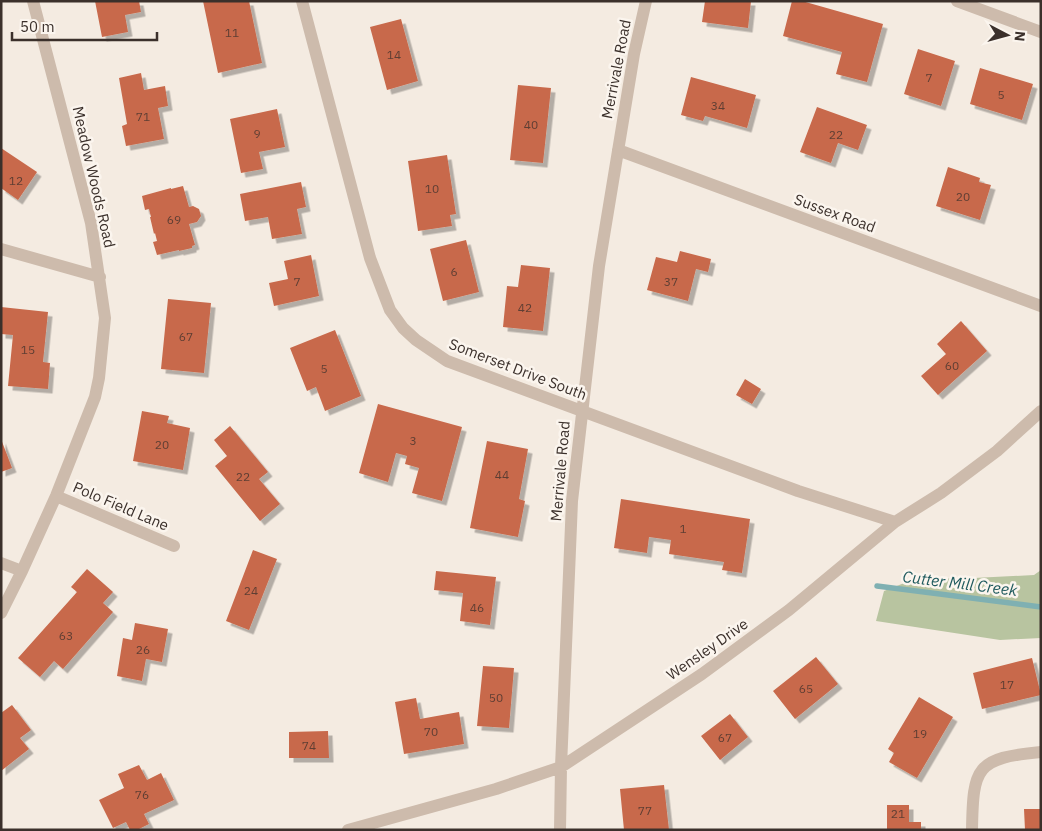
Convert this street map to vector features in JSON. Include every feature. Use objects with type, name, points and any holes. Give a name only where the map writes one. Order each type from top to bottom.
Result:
[{"type":"street","name":"Meadow Woods Road","points":[[1,614],[56,496],[95,397],[100,378],[105,318],[91,223],[33,1]]},
{"type":"street","name":"Somerset Drive South","points":[[302,1],[370,258],[390,310],[403,328],[416,340],[447,361],[798,492],[895,522]]},
{"type":"street","name":"Merrivale Road","points":[[560,830],[572,501],[599,266],[634,54],[646,1]]},
{"type":"street","points":[[957,1],[1041,32]]},
{"type":"street","name":"Sussex Road","points":[[618,150],[1041,306]]},
{"type":"street","points":[[1,249],[100,277]]},
{"type":"street","name":"Wensley Drive","points":[[348,830],[496,789],[561,767],[702,674],[789,610],[895,522],[941,493],[997,451],[1041,411]]},
{"type":"street","name":"Polo Field Lane","points":[[56,496],[174,546]]},
{"type":"street","points":[[1,564],[22,571]]},
{"type":"street","points":[[972,830],[974,789],[976,780],[986,765],[1003,757],[1041,752]]},
{"type":"green space","points":[[1041,570],[1041,638],[1000,640],[876,621],[884,591],[922,576],[954,579],[1034,575]]},
{"type":"building","points":[[95,1],[139,1],[141,12],[125,15],[128,32],[102,37]]},
{"type":"building","points":[[203,1],[249,1],[262,63],[218,73]]},
{"type":"building","points":[[705,1],[751,1],[748,28],[702,22]]},
{"type":"building","points":[[792,1],[802,1],[883,24],[867,82],[836,74],[842,52],[783,36]]},
{"type":"building","points":[[401,19],[418,81],[387,90],[370,27]]},
{"type":"building","points":[[918,49],[955,61],[941,106],[904,94]]},
{"type":"building","points":[[980,68],[1033,84],[1022,120],[970,104]]},
{"type":"building","points":[[141,73],[144,90],[165,86],[168,106],[158,108],[164,139],[126,146],[122,126],[127,124],[119,78]]},
{"type":"building","points":[[691,77],[756,95],[747,128],[705,116],[703,121],[681,115]]},
{"type":"building","points":[[518,85],[551,88],[543,163],[510,160]]},
{"type":"building","points":[[817,107],[867,125],[858,150],[838,143],[831,163],[800,152]]},
{"type":"building","points":[[277,109],[285,147],[259,152],[263,169],[241,173],[230,119]]},
{"type":"building","points":[[1,148],[37,172],[18,200],[1,188]]},
{"type":"building","points":[[447,155],[456,214],[450,215],[452,226],[418,231],[408,161]]},
{"type":"building","points":[[948,167],[980,178],[979,182],[991,185],[980,220],[936,206]]},
{"type":"building","points":[[301,182],[306,207],[297,209],[302,234],[272,239],[268,217],[245,221],[240,194]]},
{"type":"building","points":[[183,186],[189,207],[193,206],[199,209],[201,216],[197,222],[189,224],[195,245],[192,248],[157,255],[153,242],[157,241],[149,209],[145,210],[142,196]]},
{"type":"building","points":[[466,240],[479,292],[443,301],[430,249]]},
{"type":"building","points":[[680,251],[711,259],[708,272],[696,269],[688,301],[647,290],[656,257],[677,262]]},
{"type":"building","points":[[311,255],[319,296],[274,306],[269,283],[288,279],[284,261]]},
{"type":"building","points":[[521,265],[550,268],[543,331],[503,327],[507,286],[518,287]]},
{"type":"building","points":[[168,299],[211,303],[204,373],[161,369]]},
{"type":"building","points":[[1,307],[48,312],[43,362],[50,363],[48,389],[8,386],[13,335],[1,334]]},
{"type":"building","points":[[961,321],[987,351],[938,395],[921,376],[946,354],[937,344]]},
{"type":"building","points":[[335,330],[361,396],[325,411],[316,387],[307,391],[290,348]]},
{"type":"building","points":[[745,379],[761,389],[752,404],[736,395]]},
{"type":"building","points":[[378,404],[462,427],[442,501],[412,493],[419,468],[405,464],[407,456],[396,453],[388,482],[359,473]]},
{"type":"building","points":[[142,411],[169,416],[167,423],[190,428],[183,470],[133,461]]},
{"type":"building","points":[[230,426],[268,472],[259,479],[280,504],[260,521],[215,466],[227,456],[214,440]]},
{"type":"building","points":[[1,439],[12,468],[1,472]]},
{"type":"building","points":[[487,441],[528,449],[519,499],[525,501],[518,537],[470,528]]},
{"type":"building","points":[[621,499],[750,519],[742,573],[722,570],[724,562],[669,554],[671,540],[649,537],[647,553],[614,548]]},
{"type":"building","points":[[253,550],[277,559],[249,630],[226,621]]},
{"type":"building","points":[[87,569],[113,592],[103,603],[113,612],[63,669],[54,661],[40,677],[18,658],[77,592],[71,587]]},
{"type":"building","points":[[436,571],[496,577],[490,625],[460,621],[463,593],[434,590]]},
{"type":"building","points":[[135,623],[168,629],[162,662],[146,659],[142,681],[117,676],[123,638],[132,640]]},
{"type":"building","points":[[816,657],[838,684],[795,719],[773,691]]},
{"type":"building","points":[[1032,658],[1041,695],[982,709],[973,673]]},
{"type":"building","points":[[483,666],[514,668],[509,728],[477,726]]},
{"type":"building","points":[[919,697],[953,717],[917,778],[889,762],[894,753],[888,749]]},
{"type":"building","points":[[416,698],[420,719],[459,712],[464,744],[404,754],[395,702]]},
{"type":"building","points":[[12,705],[31,730],[20,738],[29,749],[1,771],[1,713]]},
{"type":"building","points":[[730,714],[748,737],[720,760],[701,736]]},
{"type":"building","points":[[328,731],[329,758],[289,758],[289,732]]},
{"type":"building","points":[[139,765],[147,780],[161,773],[174,800],[144,814],[149,824],[137,830],[130,830],[126,822],[113,828],[99,800],[124,788],[118,774]]},
{"type":"building","points":[[664,785],[669,830],[624,830],[620,789]]},
{"type":"building","points":[[887,805],[909,805],[909,822],[921,822],[921,830],[887,830]]},
{"type":"building","points":[[1024,809],[1041,809],[1041,830],[1025,830]]},
{"type":"waterway","name":"Cutter Mill Creek","points":[[877,586],[1041,607]]}]
